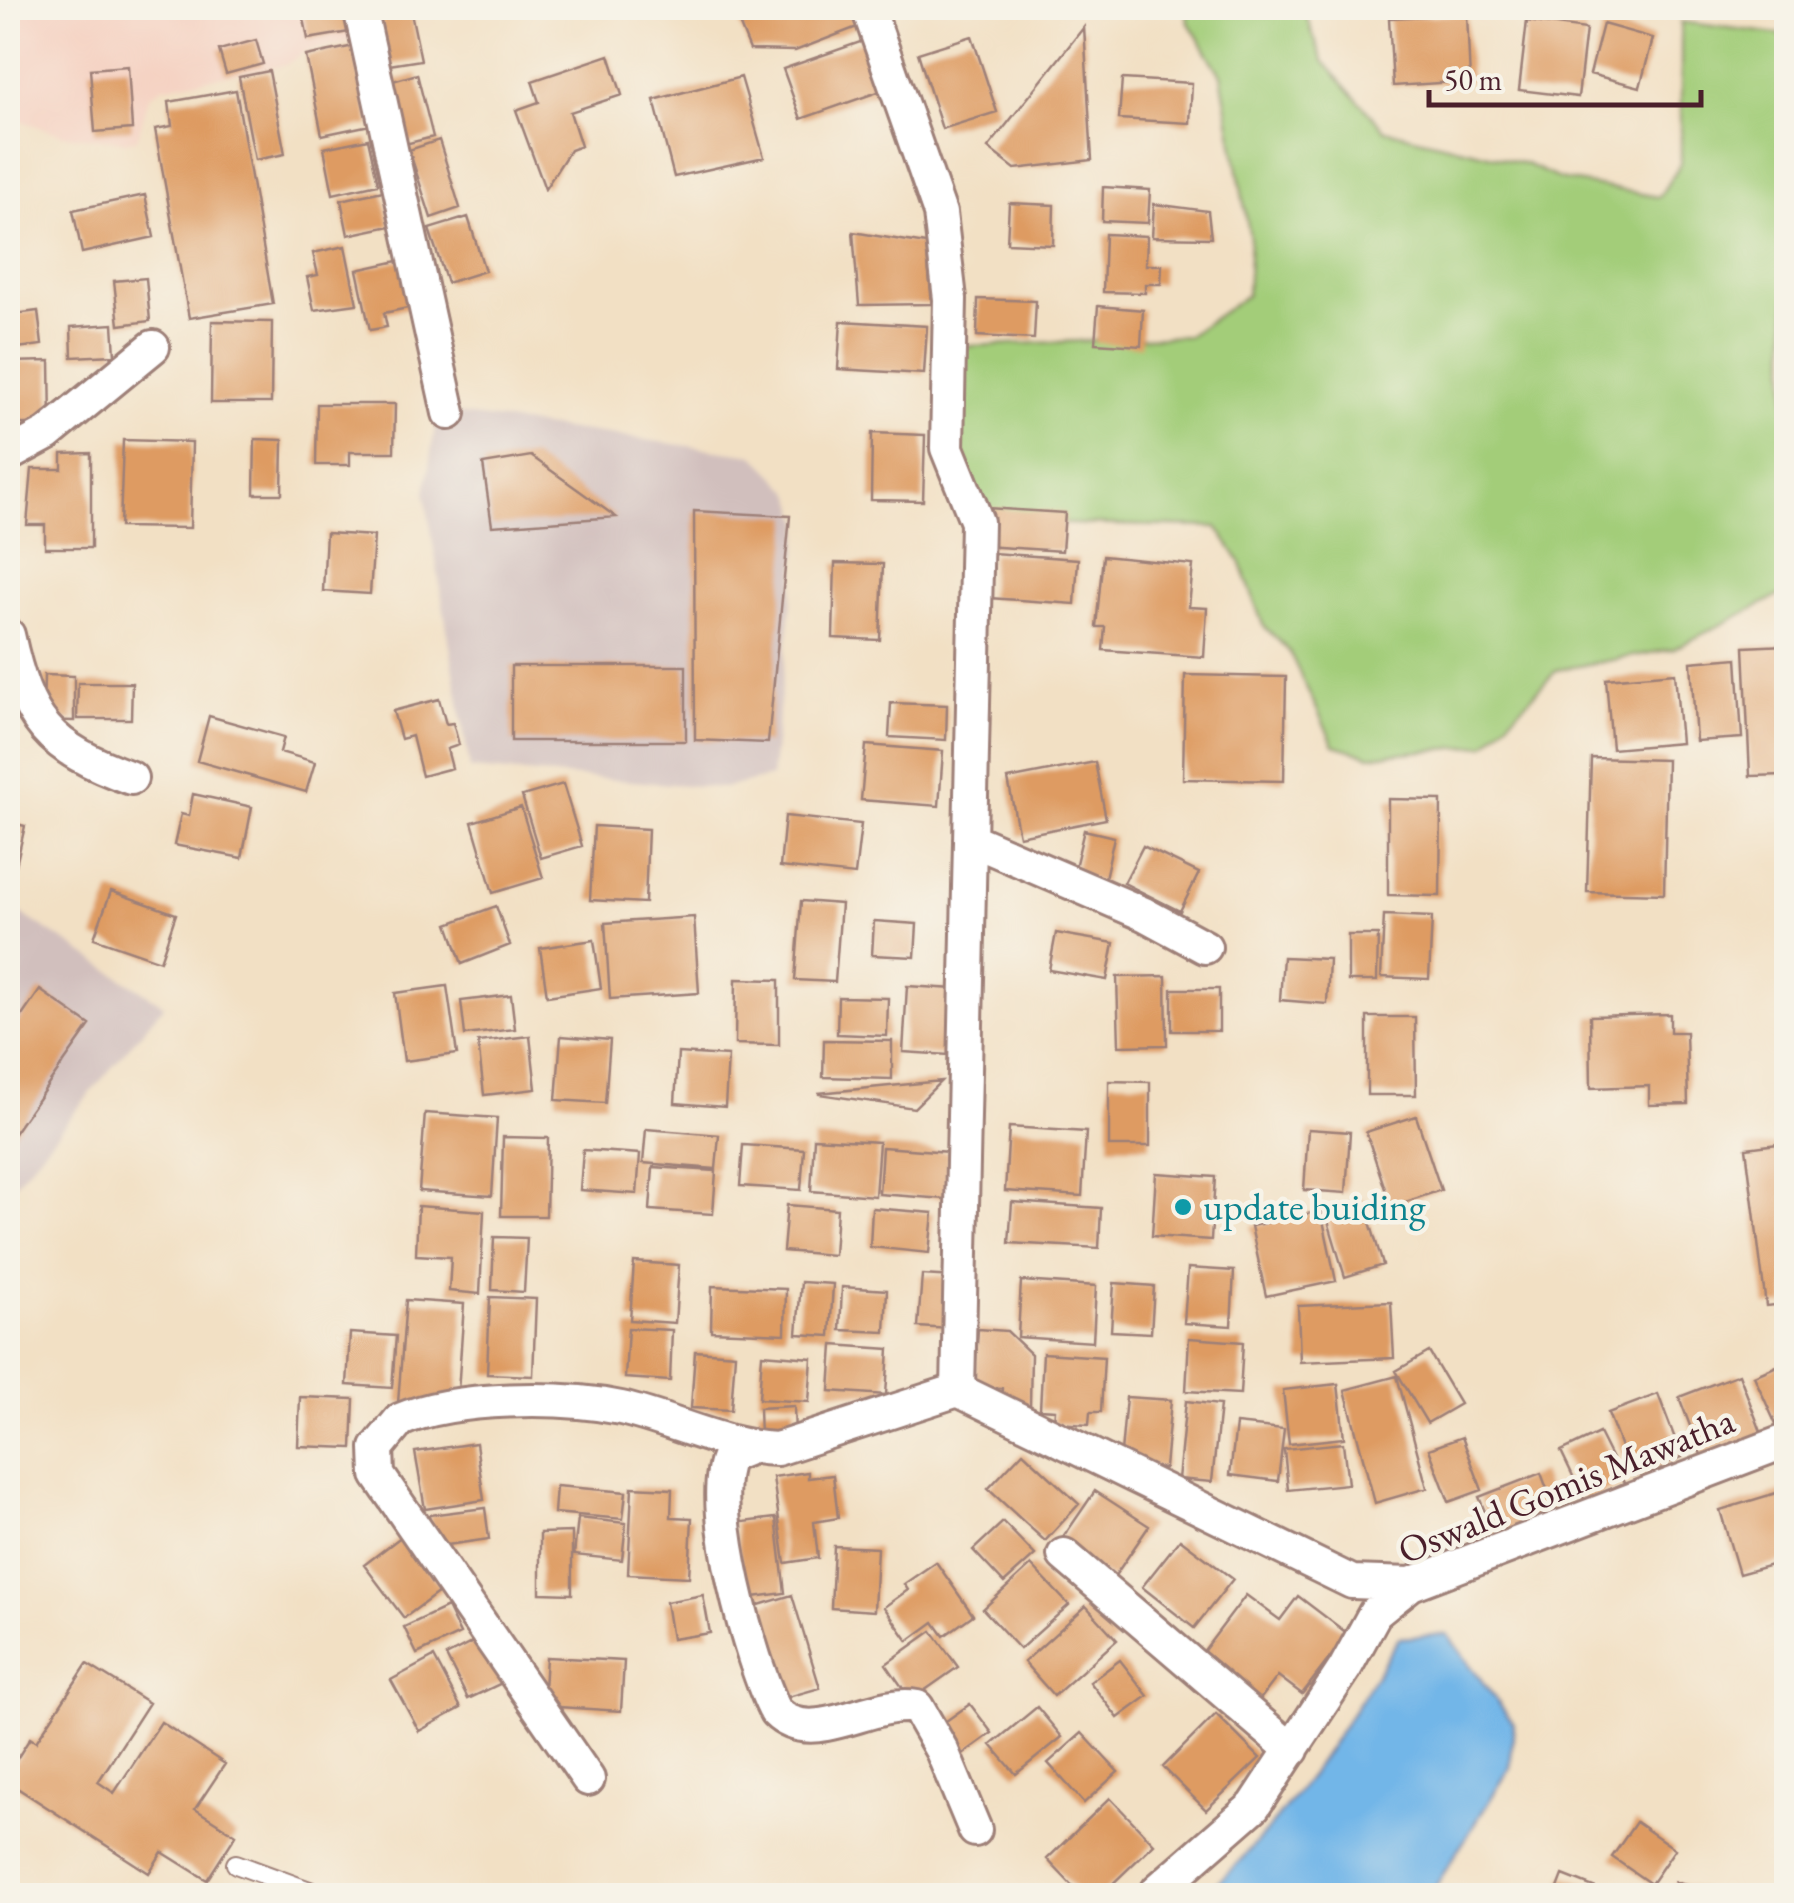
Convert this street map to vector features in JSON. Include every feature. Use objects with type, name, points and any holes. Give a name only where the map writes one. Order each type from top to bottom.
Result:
[{"type":"street","points":[[360,8],[449,414]]},
{"type":"street","points":[[868,8],[940,213],[950,299],[946,448],[977,522],[958,1390]]},
{"type":"street","points":[[8,455],[48,434],[153,347]]},
{"type":"street","points":[[8,635],[16,672],[44,730],[70,752],[131,778]]},
{"type":"street","points":[[970,839],[1144,914],[1205,948]]},
{"type":"street","points":[[588,1779],[378,1475],[377,1448],[400,1420],[412,1415],[537,1401],[621,1408],[749,1448],[777,1449],[958,1390],[1352,1582],[1410,1584]]},
{"type":"street","name":"Oswald Gomis Mawatha","points":[[1156,1892],[1254,1806],[1376,1613],[1410,1584],[1786,1441]]},
{"type":"street","points":[[749,1448],[729,1456],[720,1490],[737,1596],[776,1712],[785,1722],[802,1726],[898,1705],[917,1706],[942,1751],[974,1830]]},
{"type":"street","points":[[1064,1556],[1292,1750]]},
{"type":"lane","points":[[236,1864],[324,1896]]},
{"type":"shaded area","points":[[8,8],[360,8],[357,40],[304,52],[286,65],[162,87],[149,97],[137,140],[123,141],[63,135],[8,116]]},
{"type":"shaded area","points":[[449,413],[754,455],[792,493],[801,524],[771,777],[723,788],[470,769],[425,494],[435,427]]},
{"type":"shaded area","points":[[8,905],[164,1005],[8,1192]]},
{"type":"green space","points":[[1185,8],[1310,8],[1306,16],[1323,61],[1385,130],[1526,164],[1559,179],[1659,197],[1681,163],[1681,22],[1786,35],[1786,592],[1673,649],[1557,670],[1485,745],[1370,756],[1334,745],[1289,651],[1263,625],[1240,561],[1217,527],[977,522],[947,448],[949,347],[1188,336],[1247,295],[1250,238],[1221,75],[1189,23]]},
{"type":"water","points":[[1447,1634],[1514,1724],[1510,1768],[1430,1895],[1204,1895],[1286,1807],[1334,1741],[1399,1638]]},
{"type":"building","points":[[302,8],[351,8],[355,31],[308,39]]},
{"type":"building","points":[[377,8],[410,8],[421,60],[389,65]]},
{"type":"building","points":[[733,8],[849,8],[857,27],[795,51],[750,50]]},
{"type":"building","points":[[1467,14],[1470,81],[1393,86],[1389,18]]},
{"type":"building","points":[[1527,21],[1586,29],[1578,97],[1519,90]]},
{"type":"building","points":[[1603,24],[1653,38],[1640,87],[1590,74]]},
{"type":"building","points":[[1084,27],[1092,160],[1015,169],[988,148]]},
{"type":"building","points":[[972,36],[997,112],[942,129],[918,53]]},
{"type":"building","points":[[256,40],[263,64],[226,74],[219,50]]},
{"type":"building","points":[[863,41],[881,91],[801,119],[783,69]]},
{"type":"building","points":[[354,46],[370,125],[322,135],[306,56]]},
{"type":"building","points":[[609,55],[622,95],[570,112],[581,146],[570,150],[545,189],[516,110],[539,102],[532,81]]},
{"type":"building","points":[[128,66],[132,129],[95,132],[90,69]]},
{"type":"building","points":[[269,71],[285,154],[255,160],[239,77]]},
{"type":"building","points":[[417,74],[433,137],[405,144],[389,82]]},
{"type":"building","points":[[741,77],[764,157],[674,177],[654,100]]},
{"type":"building","points":[[1122,79],[1192,83],[1190,123],[1119,119]]},
{"type":"building","points":[[236,90],[273,304],[189,318],[155,129],[172,126],[169,102]]},
{"type":"building","points":[[368,139],[378,184],[333,194],[324,148]]},
{"type":"building","points":[[439,140],[460,208],[431,218],[409,150]]},
{"type":"building","points":[[1103,187],[1150,190],[1148,223],[1102,221]]},
{"type":"building","points":[[383,191],[390,226],[348,235],[341,200]]},
{"type":"building","points":[[145,195],[154,237],[82,253],[73,210]]},
{"type":"building","points":[[1009,203],[1054,205],[1053,245],[1007,243]]},
{"type":"building","points":[[1154,204],[1208,211],[1211,238],[1152,237]]},
{"type":"building","points":[[468,217],[485,271],[447,283],[429,229]]},
{"type":"building","points":[[853,232],[926,244],[932,304],[859,305]]},
{"type":"building","points":[[1105,234],[1147,236],[1146,265],[1162,265],[1161,284],[1145,284],[1145,293],[1103,292]]},
{"type":"building","points":[[345,246],[357,304],[314,310],[307,277],[318,275],[313,253]]},
{"type":"building","points":[[407,259],[417,306],[384,313],[387,327],[370,330],[357,270]]},
{"type":"building","points":[[146,278],[150,321],[119,325],[114,281]]},
{"type":"building","points":[[978,299],[1036,301],[1034,339],[977,336]]},
{"type":"building","points":[[8,302],[14,302],[15,314],[38,311],[42,345],[8,349]]},
{"type":"building","points":[[1098,306],[1143,310],[1141,346],[1095,343]]},
{"type":"building","points":[[212,321],[272,322],[271,403],[211,403]]},
{"type":"building","points":[[841,321],[927,326],[924,374],[838,369]]},
{"type":"building","points":[[113,324],[115,355],[72,357],[71,327]]},
{"type":"building","points":[[50,361],[51,424],[8,424],[8,362]]},
{"type":"building","points":[[317,404],[395,404],[394,452],[350,452],[350,465],[316,465]]},
{"type":"building","points":[[872,433],[925,435],[923,501],[871,500]]},
{"type":"building","points":[[255,439],[283,440],[282,494],[254,494]]},
{"type":"building","points":[[123,440],[192,442],[190,528],[120,527]]},
{"type":"building","points":[[91,453],[91,548],[45,548],[45,525],[27,525],[32,469],[62,469],[62,454]]},
{"type":"building","points":[[531,456],[616,517],[492,526],[483,464]]},
{"type":"building","points":[[987,508],[1065,513],[1062,551],[984,546]]},
{"type":"building","points":[[694,511],[790,516],[768,743],[695,740]]},
{"type":"building","points":[[326,533],[374,536],[370,594],[323,591]]},
{"type":"building","points":[[992,553],[1078,559],[1075,604],[989,598]]},
{"type":"building","points":[[1103,556],[1193,565],[1189,607],[1207,608],[1204,657],[1103,650],[1105,627],[1096,627]]},
{"type":"building","points":[[835,563],[883,564],[880,640],[833,638]]},
{"type":"building","points":[[1786,645],[1786,775],[1750,776],[1744,647]]},
{"type":"building","points":[[1737,658],[1742,738],[1696,741],[1691,662]]},
{"type":"building","points":[[511,666],[686,666],[686,741],[511,741]]},
{"type":"building","points":[[1675,673],[1681,743],[1612,749],[1606,679]]},
{"type":"building","points":[[44,675],[74,676],[74,721],[43,720]]},
{"type":"building","points":[[1185,675],[1286,677],[1284,781],[1183,779]]},
{"type":"building","points":[[78,683],[132,683],[131,719],[77,719]]},
{"type":"building","points":[[439,699],[446,724],[453,723],[459,745],[447,749],[452,768],[422,776],[412,736],[401,739],[393,711]]},
{"type":"building","points":[[891,703],[947,705],[946,740],[889,737]]},
{"type":"building","points":[[209,716],[284,737],[280,752],[315,762],[306,792],[197,761]]},
{"type":"building","points":[[866,745],[943,751],[939,806],[861,800]]},
{"type":"building","points":[[1591,758],[1667,760],[1664,894],[1587,892]]},
{"type":"building","points":[[1095,762],[1106,819],[1019,836],[1008,779]]},
{"type":"building","points":[[563,784],[582,846],[541,858],[522,796]]},
{"type":"building","points":[[193,794],[252,807],[242,858],[174,845],[181,814],[189,816]]},
{"type":"building","points":[[1388,799],[1441,800],[1440,896],[1388,895]]},
{"type":"building","points":[[521,807],[543,878],[493,893],[472,822]]},
{"type":"building","points":[[785,816],[861,824],[855,875],[780,867]]},
{"type":"building","points":[[8,822],[25,826],[9,896],[8,896]]},
{"type":"building","points":[[594,826],[648,829],[645,903],[590,900]]},
{"type":"building","points":[[1084,830],[1114,837],[1104,883],[1073,876]]},
{"type":"building","points":[[1143,846],[1199,873],[1180,911],[1124,883]]},
{"type":"building","points":[[111,891],[176,914],[160,961],[94,938]]},
{"type":"building","points":[[801,901],[841,904],[835,982],[795,980]]},
{"type":"building","points":[[496,906],[510,945],[462,964],[448,924]]},
{"type":"building","points":[[1384,915],[1432,917],[1429,979],[1381,977]]},
{"type":"building","points":[[694,917],[699,993],[610,999],[605,923]]},
{"type":"building","points":[[874,921],[917,924],[915,957],[872,955]]},
{"type":"building","points":[[1056,933],[1114,943],[1107,980],[1049,970]]},
{"type":"building","points":[[1348,935],[1378,935],[1377,981],[1348,981]]},
{"type":"building","points":[[594,940],[601,988],[547,996],[540,948]]},
{"type":"building","points":[[1283,957],[1329,959],[1327,1004],[1280,1000]]},
{"type":"building","points":[[1166,976],[1167,1045],[1119,1046],[1117,977]]},
{"type":"building","points":[[736,979],[779,980],[779,1045],[735,1044]]},
{"type":"building","points":[[447,986],[457,1054],[404,1061],[395,993]]},
{"type":"building","points":[[907,986],[954,989],[949,1055],[903,1052]]},
{"type":"building","points":[[1172,989],[1219,989],[1219,1031],[1172,1031]]},
{"type":"building","points":[[40,990],[90,1025],[8,1142],[8,1036]]},
{"type":"building","points":[[511,995],[515,1029],[465,1035],[461,1001]]},
{"type":"building","points":[[838,997],[888,998],[887,1036],[837,1034]]},
{"type":"building","points":[[1670,1014],[1670,1032],[1686,1032],[1688,1104],[1649,1105],[1649,1086],[1591,1088],[1590,1016]]},
{"type":"building","points":[[1367,1017],[1415,1017],[1416,1095],[1367,1095]]},
{"type":"building","points":[[530,1036],[536,1089],[484,1095],[478,1042]]},
{"type":"building","points":[[561,1036],[610,1040],[605,1103],[556,1100]]},
{"type":"building","points":[[824,1040],[892,1041],[892,1079],[823,1077]]},
{"type":"building","points":[[678,1053],[728,1056],[725,1107],[675,1103]]},
{"type":"building","points":[[941,1081],[914,1108],[819,1094],[819,1093]]},
{"type":"building","points":[[1109,1081],[1150,1082],[1150,1146],[1109,1146]]},
{"type":"building","points":[[425,1113],[497,1118],[492,1196],[419,1191]]},
{"type":"building","points":[[1416,1116],[1441,1190],[1391,1207],[1366,1132]]},
{"type":"building","points":[[1009,1127],[1086,1132],[1082,1196],[1005,1191]]},
{"type":"building","points":[[646,1129],[719,1135],[716,1169],[643,1163]]},
{"type":"building","points":[[1308,1129],[1350,1132],[1346,1193],[1304,1190]]},
{"type":"building","points":[[503,1137],[548,1138],[546,1216],[501,1216]]},
{"type":"building","points":[[814,1138],[879,1142],[875,1196],[811,1191]]},
{"type":"building","points":[[1786,1143],[1786,1304],[1766,1306],[1746,1148]]},
{"type":"building","points":[[743,1145],[804,1149],[801,1190],[740,1186]]},
{"type":"building","points":[[882,1147],[949,1152],[945,1199],[879,1194]]},
{"type":"building","points":[[583,1150],[640,1154],[637,1194],[580,1190]]},
{"type":"building","points":[[653,1167],[716,1171],[713,1214],[650,1210]]},
{"type":"building","name":"update buiding","points":[[1156,1173],[1215,1177],[1211,1240],[1152,1236]]},
{"type":"building","points":[[1363,1199],[1383,1265],[1345,1277],[1325,1211]]},
{"type":"building","points":[[1012,1202],[1101,1208],[1099,1248],[1009,1243]]},
{"type":"building","points":[[787,1205],[837,1209],[834,1255],[783,1251]]},
{"type":"building","points":[[418,1206],[484,1211],[480,1294],[449,1291],[451,1257],[416,1255]]},
{"type":"building","points":[[872,1208],[933,1213],[929,1253],[870,1247]]},
{"type":"building","points":[[1321,1211],[1336,1281],[1266,1296],[1251,1226]]},
{"type":"building","points":[[494,1237],[527,1238],[524,1292],[492,1290]]},
{"type":"building","points":[[634,1262],[679,1265],[675,1323],[630,1320]]},
{"type":"building","points":[[1188,1268],[1234,1271],[1231,1326],[1184,1323]]},
{"type":"building","points":[[922,1275],[954,1277],[951,1329],[918,1327]]},
{"type":"building","points":[[1021,1281],[1096,1286],[1093,1342],[1018,1337]]},
{"type":"building","points":[[801,1282],[833,1284],[830,1336],[797,1334]]},
{"type":"building","points":[[1114,1283],[1154,1286],[1151,1333],[1111,1331]]},
{"type":"building","points":[[712,1286],[786,1289],[785,1334],[711,1331]]},
{"type":"building","points":[[842,1287],[887,1290],[885,1332],[840,1330]]},
{"type":"building","points":[[490,1297],[536,1299],[533,1376],[487,1374]]},
{"type":"building","points":[[406,1300],[464,1304],[457,1407],[398,1403]]},
{"type":"building","points":[[1391,1302],[1394,1358],[1300,1362],[1298,1306]]},
{"type":"building","points":[[628,1328],[672,1330],[670,1381],[625,1378]]},
{"type":"building","points":[[978,1329],[1007,1331],[1031,1354],[1030,1406],[1001,1404],[1002,1388],[974,1387]]},
{"type":"building","points":[[350,1333],[396,1336],[392,1388],[347,1385]]},
{"type":"building","points":[[1189,1338],[1243,1342],[1240,1394],[1186,1391]]},
{"type":"building","points":[[833,1345],[889,1349],[886,1395],[830,1391]]},
{"type":"building","points":[[695,1351],[735,1354],[731,1410],[691,1408]]},
{"type":"building","points":[[1429,1352],[1460,1404],[1427,1423],[1396,1371]]},
{"type":"building","points":[[1043,1353],[1104,1357],[1101,1412],[1090,1412],[1089,1425],[1054,1423],[1055,1410],[1040,1409]]},
{"type":"building","points":[[762,1354],[812,1358],[809,1402],[759,1399]]},
{"type":"building","points":[[1786,1362],[1786,1434],[1781,1436],[1754,1376]]},
{"type":"building","points":[[1739,1374],[1763,1437],[1703,1460],[1679,1397]]},
{"type":"building","points":[[1397,1376],[1427,1488],[1375,1503],[1345,1390]]},
{"type":"building","points":[[1338,1384],[1344,1438],[1289,1444],[1283,1390]]},
{"type":"building","points":[[1658,1394],[1682,1457],[1632,1476],[1608,1413]]},
{"type":"building","points":[[300,1397],[354,1399],[352,1448],[298,1446]]},
{"type":"building","points":[[1126,1397],[1171,1400],[1165,1468],[1120,1464]]},
{"type":"building","points":[[1186,1401],[1220,1405],[1212,1482],[1178,1479]]},
{"type":"building","points":[[794,1406],[795,1436],[760,1437],[759,1408]]},
{"type":"building","points":[[1236,1424],[1284,1429],[1278,1481],[1230,1475]]},
{"type":"building","points":[[1599,1433],[1624,1483],[1585,1501],[1561,1451]]},
{"type":"building","points":[[1462,1437],[1482,1490],[1449,1502],[1429,1449]]},
{"type":"building","points":[[476,1443],[484,1500],[425,1509],[415,1452]]},
{"type":"building","points":[[1343,1443],[1348,1484],[1288,1490],[1284,1449]]},
{"type":"building","points":[[1023,1452],[1079,1504],[1045,1541],[988,1489]]},
{"type":"building","points":[[808,1472],[808,1478],[833,1475],[838,1518],[814,1522],[818,1558],[785,1563],[773,1477]]},
{"type":"building","points":[[1541,1473],[1558,1518],[1497,1542],[1479,1497]]},
{"type":"building","points":[[556,1486],[626,1492],[623,1519],[554,1513]]},
{"type":"building","points":[[632,1487],[672,1489],[671,1517],[692,1518],[689,1577],[628,1574]]},
{"type":"building","points":[[1786,1490],[1786,1561],[1739,1574],[1720,1510]]},
{"type":"building","points":[[1095,1491],[1149,1526],[1112,1580],[1058,1545]]},
{"type":"building","points":[[485,1508],[489,1539],[433,1547],[429,1515]]},
{"type":"building","points":[[578,1518],[626,1523],[622,1560],[574,1555]]},
{"type":"building","points":[[776,1518],[785,1593],[745,1598],[735,1523]]},
{"type":"building","points":[[1003,1522],[1035,1555],[1004,1583],[973,1550]]},
{"type":"building","points":[[572,1532],[572,1594],[540,1593],[540,1533]]},
{"type":"building","points":[[402,1536],[443,1589],[404,1618],[364,1565]]},
{"type":"building","points":[[1180,1539],[1233,1579],[1194,1628],[1142,1587]]},
{"type":"building","points":[[834,1546],[877,1548],[874,1611],[831,1608]]},
{"type":"building","points":[[936,1562],[973,1615],[944,1636],[934,1622],[908,1641],[884,1607],[908,1590],[904,1584]]},
{"type":"building","points":[[1031,1565],[1069,1605],[1020,1649],[983,1609]]},
{"type":"building","points":[[703,1595],[710,1633],[672,1639],[666,1602]]},
{"type":"building","points":[[792,1595],[820,1688],[781,1699],[752,1607]]},
{"type":"building","points":[[1246,1595],[1280,1620],[1298,1596],[1348,1634],[1302,1694],[1278,1676],[1255,1706],[1196,1661]]},
{"type":"building","points":[[1086,1606],[1117,1640],[1054,1696],[1024,1662]]},
{"type":"building","points":[[447,1607],[460,1634],[417,1654],[404,1627]]},
{"type":"building","points":[[932,1631],[958,1667],[911,1700],[886,1664]]},
{"type":"building","points":[[481,1638],[504,1682],[468,1699],[446,1656]]},
{"type":"building","points":[[434,1657],[461,1708],[419,1731],[391,1680]]},
{"type":"building","points":[[546,1657],[624,1661],[621,1711],[543,1706]]},
{"type":"building","points":[[1120,1660],[1148,1696],[1118,1718],[1090,1682]]},
{"type":"building","points":[[87,1664],[149,1703],[98,1782],[114,1793],[161,1722],[225,1764],[195,1809],[236,1835],[207,1880],[162,1852],[149,1873],[8,1782],[8,1773],[30,1738],[36,1742]]},
{"type":"building","points":[[970,1704],[992,1733],[960,1756],[939,1726]]},
{"type":"building","points":[[1037,1707],[1062,1737],[1016,1774],[991,1745]]},
{"type":"building","points":[[1216,1714],[1260,1758],[1206,1810],[1163,1767]]},
{"type":"building","points":[[1082,1733],[1118,1772],[1084,1803],[1048,1763]]},
{"type":"building","points":[[1110,1798],[1154,1844],[1100,1896],[1082,1896],[1047,1859]]},
{"type":"building","points":[[1636,1822],[1675,1849],[1651,1884],[1612,1857]]},
{"type":"building","points":[[1563,1875],[1614,1895],[1614,1896],[1555,1896]]},
{"type":"building","points":[[1675,1882],[1718,1894],[1718,1896],[1671,1896]]},
{"type":"place","name":"update buiding","points":[[1183,1207]]}]
